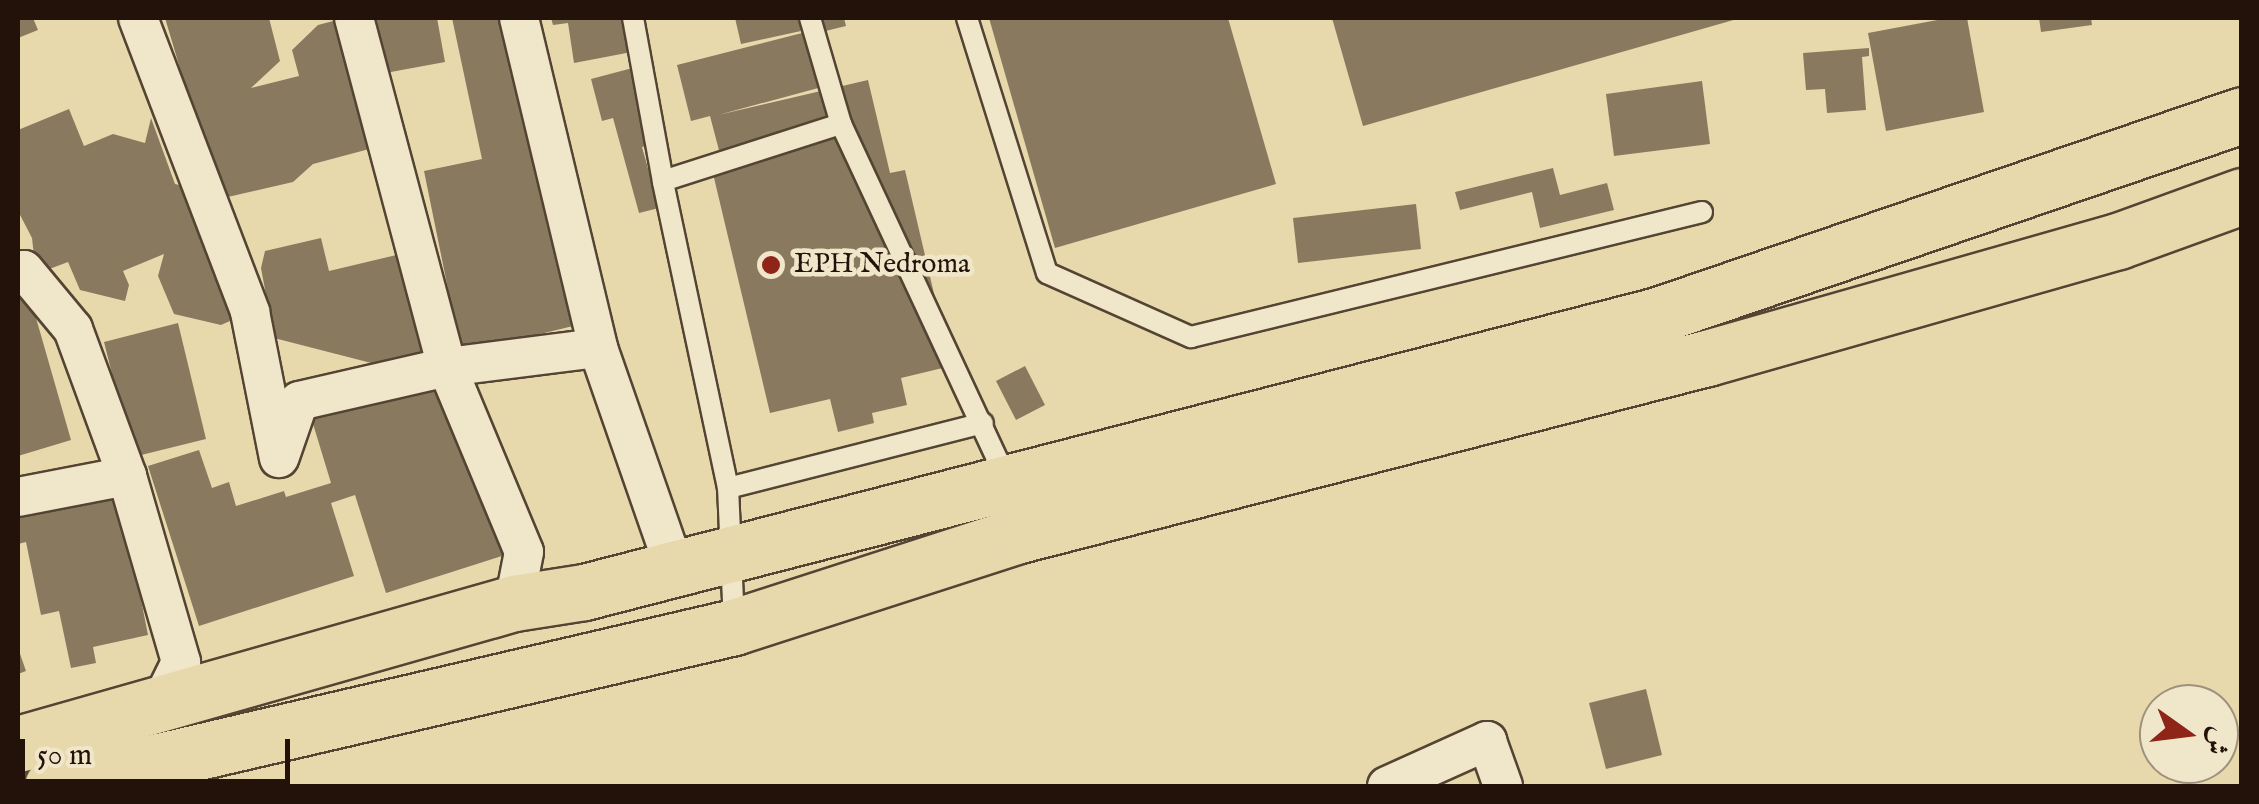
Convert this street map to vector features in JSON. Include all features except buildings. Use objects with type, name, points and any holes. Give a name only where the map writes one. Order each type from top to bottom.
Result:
[{"type":"main road","points":[[52,786],[734,626],[1011,507],[1658,315],[2242,116]]},
{"type":"main road","points":[[18,744],[514,603],[732,554],[1011,507],[1707,358],[2118,241],[2242,196]]},
{"type":"street","points":[[138,18],[250,312],[280,458],[299,401],[447,366],[598,348]]},
{"type":"street","points":[[354,18],[447,366],[524,552],[514,603]]},
{"type":"street","points":[[520,18],[598,348],[675,569]]},
{"type":"street","points":[[18,272],[24,270],[73,329],[127,476],[181,662],[159,707]]},
{"type":"street","points":[[18,497],[127,476]]},
{"type":"street","points":[[1388,786],[1487,741],[1503,786]]},
{"type":"lane","points":[[633,18],[728,488],[734,626]]},
{"type":"lane","points":[[810,18],[841,124],[983,423],[1011,507]]},
{"type":"lane","points":[[967,18],[1047,272],[1191,337],[1702,212]]},
{"type":"lane","points":[[663,181],[841,124]]},
{"type":"lane","points":[[728,488],[983,423]]},
{"type":"place","name":"EPH Nedroma","points":[[771,265]]}]
